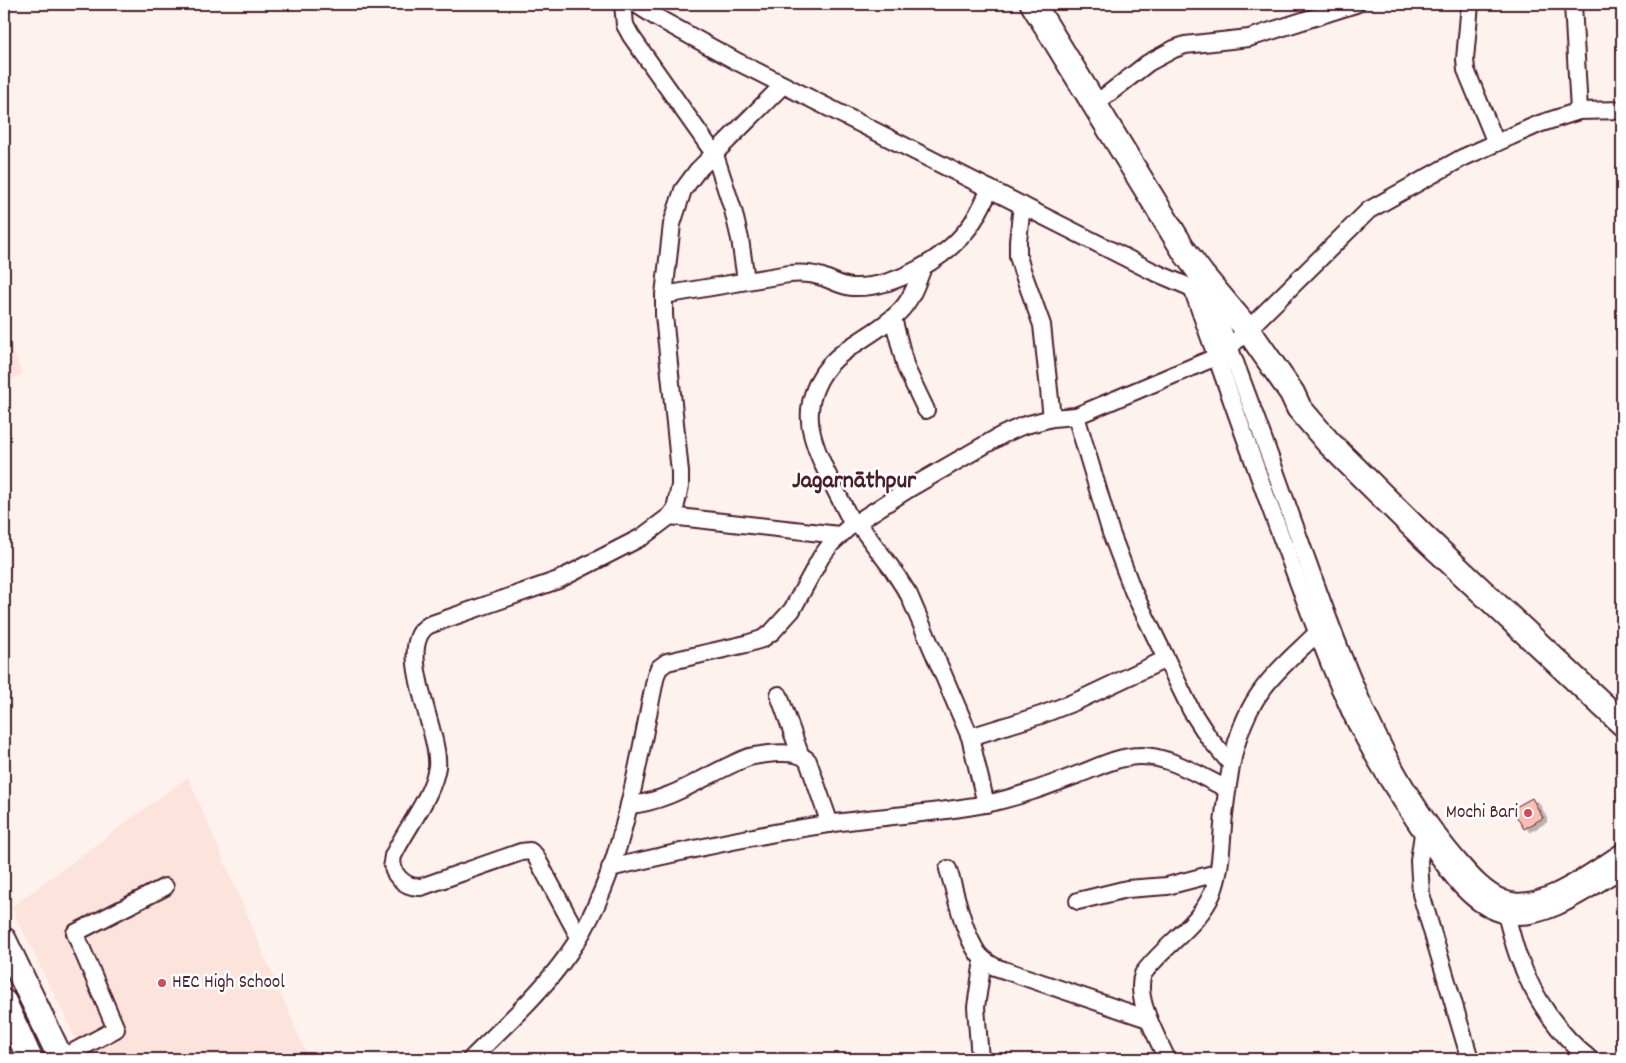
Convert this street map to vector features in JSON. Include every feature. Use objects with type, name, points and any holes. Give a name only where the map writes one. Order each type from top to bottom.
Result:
[{"type":"main road","points":[[1033,4],[1185,252],[1205,290],[1248,330],[1292,393],[1299,408],[1328,442],[1362,476],[1622,723]]},
{"type":"main road","points":[[1292,393],[1307,400],[1329,425],[1467,561],[1622,703]]},
{"type":"main road","points":[[4,940],[61,1059]]},
{"type":"main road","points":[[4,1002],[30,1059]]},
{"type":"street","points":[[623,4],[625,24],[631,36],[715,155],[733,210],[740,239],[746,280]]},
{"type":"street","points":[[636,4],[664,22],[783,85],[1152,271],[1205,290],[1230,347],[1334,635],[1372,724],[1385,751],[1418,805],[1447,847],[1472,877],[1504,900],[1516,902],[1544,897],[1565,887],[1622,852]]},
{"type":"street","points":[[1094,105],[1148,63],[1174,48],[1185,45],[1249,38],[1356,4]]},
{"type":"street","points":[[1470,4],[1465,60],[1466,70],[1496,144]]},
{"type":"street","points":[[1573,4],[1579,111]]},
{"type":"street","points":[[579,937],[535,855],[530,851],[521,852],[415,888],[405,884],[394,872],[392,856],[431,787],[437,765],[434,740],[416,668],[417,644],[422,631],[429,625],[558,580],[642,537],[670,516],[675,509],[680,472],[664,315],[664,295],[672,224],[677,204],[689,181],[783,85]]},
{"type":"street","points":[[471,1059],[528,1002],[569,953],[603,892],[629,805],[659,668],[675,660],[725,650],[762,639],[772,632],[792,610],[821,557],[839,535],[910,488],[1002,435],[1022,426],[1052,418],[1076,416],[1216,357],[1248,330],[1370,210],[1462,158],[1539,124],[1579,111],[1622,110]]},
{"type":"street","points":[[664,295],[746,280],[801,273],[820,276],[842,285],[860,287],[895,280],[923,266],[948,248],[969,228],[990,189]]},
{"type":"street","points":[[1022,205],[1018,256],[1042,325],[1052,418]]},
{"type":"street","points":[[923,266],[906,305],[893,318],[842,352],[832,361],[820,377],[810,402],[809,418],[815,443],[855,523],[893,570],[909,595],[970,737],[986,804]]},
{"type":"street","points":[[1205,290],[1216,357],[1317,633],[1357,726],[1396,794],[1437,855],[1474,898],[1506,915],[1522,917],[1538,914],[1565,902],[1622,869]]},
{"type":"street","points":[[893,318],[906,368],[926,410]]},
{"type":"street","points":[[1076,416],[1098,492],[1133,591],[1199,724],[1231,764]]},
{"type":"street","points":[[1248,446],[1264,440]]},
{"type":"street","points":[[670,516],[839,535]]},
{"type":"street","points":[[1167,1059],[1148,1019],[1140,980],[1143,974],[1191,924],[1211,895],[1218,873],[1231,764],[1244,721],[1262,689],[1317,633]]},
{"type":"street","points":[[970,737],[1040,715],[1166,659]]},
{"type":"street","points":[[779,694],[800,754],[808,761],[830,824]]},
{"type":"street","points":[[629,805],[659,800],[750,757],[774,754],[800,754]]},
{"type":"street","points":[[610,868],[726,841],[830,824],[948,811],[986,804],[1022,795],[1110,763],[1138,756],[1164,759],[1227,789]]},
{"type":"street","points":[[1422,834],[1419,861],[1421,894],[1470,1059]]},
{"type":"street","points":[[948,870],[967,931],[983,960],[995,967],[1148,1019]]},
{"type":"street","points":[[1078,901],[1127,889],[1167,886],[1218,873]]},
{"type":"street","points":[[61,1059],[116,1029],[75,933],[165,887]]},
{"type":"street","points":[[1506,915],[1520,962],[1535,994],[1554,1022],[1577,1049],[1590,1059]]},
{"type":"street","points":[[980,1059],[976,1007],[983,960]]},
{"type":"shaded area","points":[[4,333],[23,374],[4,384]]},
{"type":"shaded area","name":"HEC High School","points":[[188,777],[309,1059],[86,1059],[11,907]]},
{"type":"building","name":"Mochi Bari","points":[[1532,798],[1543,818],[1524,829],[1512,809]]},
{"type":"place","name":"Mochi Bari","points":[[1528,813]]},
{"type":"place","name":"HEC High School","points":[[162,983]]},
{"type":"district","name":"Jagarnāthpur","points":[[854,482]]}]
